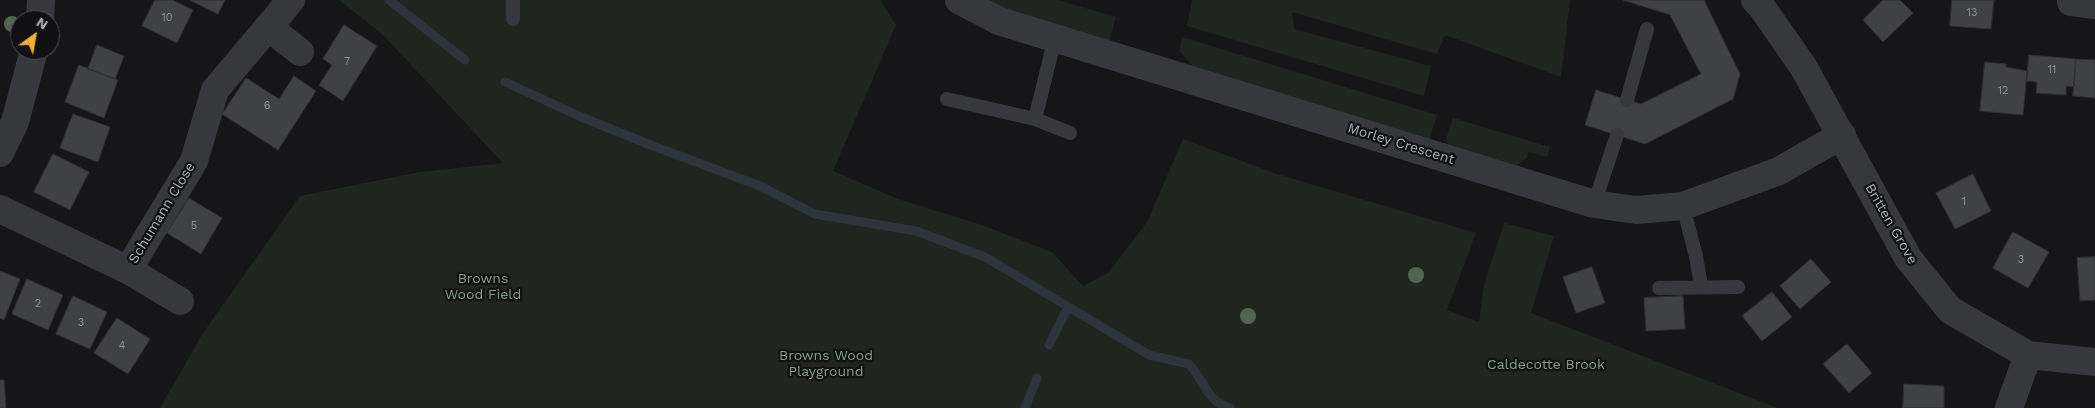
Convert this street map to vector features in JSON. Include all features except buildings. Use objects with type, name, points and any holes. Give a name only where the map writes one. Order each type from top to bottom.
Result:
[{"type":"street","name":"Schumann Close","points":[[128,270],[194,161],[215,90],[291,0]]},
{"type":"street","name":"Morley Crescent","points":[[959,0],[999,21],[1594,204],[1636,210],[1683,206],[1779,171],[1842,135]]},
{"type":"street","name":"Britten Grove","points":[[1755,0],[1804,68],[1908,258],[1950,310],[2028,355],[2095,362]]},
{"type":"street","points":[[2071,0],[2071,2],[2095,5]]},
{"type":"street","points":[[268,27],[300,52]]},
{"type":"street","points":[[0,154],[8,119],[30,60]]},
{"type":"street","name":"Schumann Close","points":[[0,209],[128,270],[180,301]]},
{"type":"street","points":[[2009,408],[2028,355]]},
{"type":"lane","points":[[512,0],[513,19]]},
{"type":"lane","points":[[1627,100],[1647,28]]},
{"type":"lane","points":[[1035,119],[1055,38]]},
{"type":"lane","points":[[947,100],[1035,119],[1070,133]]},
{"type":"lane","points":[[1594,204],[1617,135]]},
{"type":"lane","points":[[1683,206],[1696,256],[1701,286]]},
{"type":"lane","points":[[1659,288],[1738,287]]},
{"type":"green space","points":[[339,0],[880,0],[896,25],[833,171],[898,199],[982,225],[1052,252],[1083,286],[1108,273],[1147,222],[1183,139],[1277,174],[1476,233],[1447,310],[1479,322],[1484,285],[1504,223],[1554,236],[1531,313],[1778,408],[160,408],[203,333],[300,196],[420,172],[503,163],[382,34]]},
{"type":"green space","points":[[983,0],[1058,0],[1116,17],[1109,42],[990,4]]},
{"type":"green space","points":[[1192,0],[1570,0],[1561,77],[1445,35],[1437,54],[1292,12],[1294,29],[1431,66],[1424,96],[1187,26]]},
{"type":"green space","points":[[1182,37],[1437,115],[1429,140],[1194,68],[1179,50]]},
{"type":"green space","points":[[1453,118],[1550,147],[1547,157],[1528,152],[1527,158],[1515,166],[1450,147],[1446,139]]},
{"type":"waterway","points":[[389,0],[465,60]]},
{"type":"waterway","points":[[505,82],[579,116],[760,186],[815,214],[916,231],[985,257],[1149,355],[1189,364],[1211,396],[1216,401],[1230,408]]},
{"type":"waterway","points":[[1049,345],[1068,307]]},
{"type":"waterway","points":[[1025,408],[1037,378]]},
{"type":"park label","name":"Browns Wood Field","points":[[483,288]]},
{"type":"park label","name":"Browns Wood Playground","points":[[826,364]]},
{"type":"park label","name":"Caldecotte Brook","points":[[1546,365]]}]
